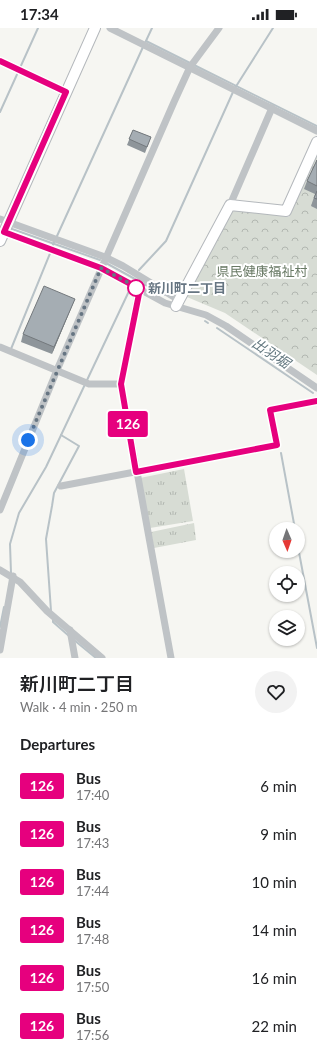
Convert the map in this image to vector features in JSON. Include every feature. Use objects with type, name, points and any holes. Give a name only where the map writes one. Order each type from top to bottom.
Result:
[{"type":"street","points":[[3,229],[95,28]]},
{"type":"street","points":[[110,28],[317,131]]},
{"type":"street","points":[[0,510],[105,257],[190,68],[219,28]]},
{"type":"street","points":[[0,61],[66,92]]},
{"type":"street","points":[[177,303],[230,205],[272,108]]},
{"type":"street","points":[[230,205],[286,211],[317,142]]},
{"type":"street","points":[[3,229],[105,257],[123,266],[177,303],[206,315],[226,326],[317,388]]},
{"type":"street","points":[[3,229],[101,268],[158,300],[177,303]]},
{"type":"street","points":[[140,289],[121,384],[171,658]]},
{"type":"street","points":[[0,346],[89,384],[121,384]]},
{"type":"street","points":[[61,486],[277,445],[270,410],[317,401]]},
{"type":"street","points":[[0,570],[13,576],[20,582],[47,611],[102,658]]},
{"type":"street","points":[[0,650],[13,576]]},
{"type":"street","points":[[70,630],[75,658]]},
{"type":"green space","name":"県民健康福祉村","points":[[317,151],[317,375],[225,313],[187,297],[232,209],[289,217]]},
{"type":"green space","points":[[184,469],[193,521],[150,528],[140,478]]},
{"type":"green space","points":[[194,523],[196,540],[154,548],[151,532]]},
{"type":"building","points":[[133,130],[151,137],[147,147],[129,139]]},
{"type":"building","points":[[317,160],[317,186],[307,181]]},
{"type":"building","points":[[317,191],[317,199],[314,198]]},
{"type":"building","points":[[44,286],[75,299],[54,347],[23,334]]},
{"type":"waterway","points":[[0,112],[38,28]]},
{"type":"waterway","points":[[145,43],[152,28]]},
{"type":"waterway","points":[[235,88],[273,28]]},
{"type":"waterway","points":[[146,41],[190,63]]},
{"type":"waterway","points":[[52,247],[143,47]]},
{"type":"waterway","points":[[194,65],[317,126]]},
{"type":"waterway","points":[[139,270],[166,241],[233,92]]},
{"type":"waterway","name":"出羽堀","points":[[12,229],[100,260]]},
{"type":"waterway","points":[[11,349],[51,251]]},
{"type":"waterway","name":"出羽堀","points":[[106,263],[164,295]]},
{"type":"waterway","points":[[11,573],[10,544],[19,513],[46,467],[130,289]]},
{"type":"waterway","name":"出羽堀","points":[[217,328],[313,393]]},
{"type":"waterway","points":[[51,611],[46,539],[54,493],[79,446],[61,435]]},
{"type":"waterway","points":[[281,453],[294,522]]},
{"type":"waterway","points":[[300,558],[317,648]]},
{"type":"waterway","points":[[0,627],[4,607]]},
{"type":"waterway","points":[[53,619],[53,622],[69,636]]},
{"type":"waterway","points":[[74,640],[96,658]]},
{"type":"bus line","name":"126","points":[[0,61],[66,92],[4,232],[106,270],[140,289],[121,384],[136,472],[277,445],[270,410],[317,401]]},
{"type":"place","name":"新川町二丁目","points":[[136,288]]},
{"type":"route","points":[[28,440],[101,268],[140,289],[136,288]]}]
